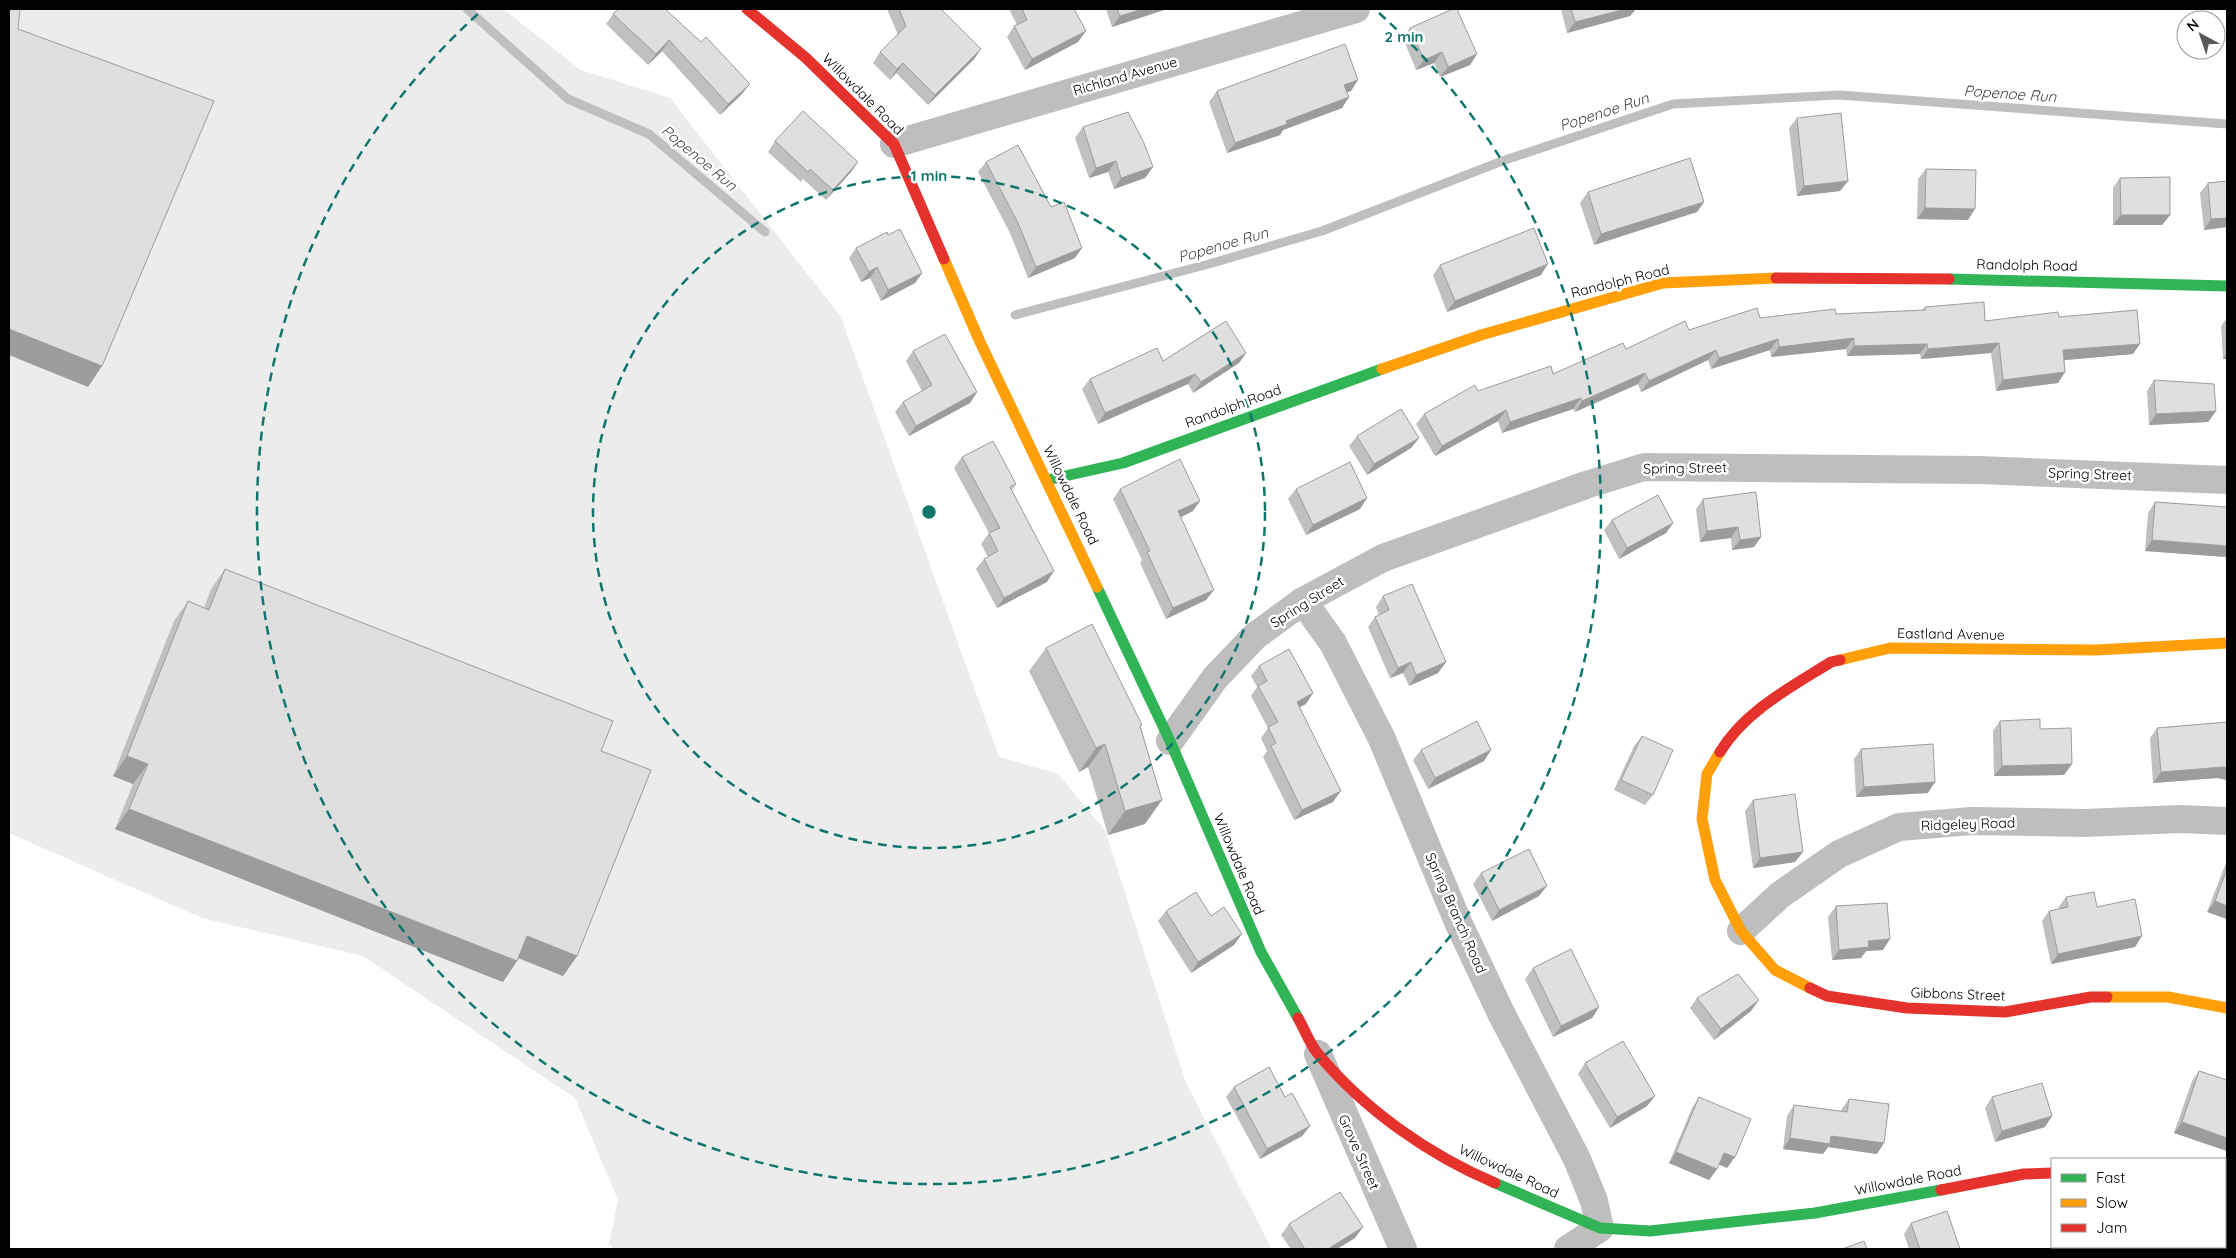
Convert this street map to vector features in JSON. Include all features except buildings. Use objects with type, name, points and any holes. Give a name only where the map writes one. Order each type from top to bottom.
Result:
[{"type":"street","name":"Willowdale Road","points":[[747,9],[806,58],[894,144],[980,342],[1170,740],[1261,952],[1318,1054],[1367,1104],[1410,1137],[1480,1177],[1600,1228],[1650,1231],[1815,1213],[2024,1174],[2051,1173]]},
{"type":"street","name":"Richland Avenue","points":[[894,144],[1356,9]]},
{"type":"street","name":"Randolph Road","points":[[1047,480],[1123,463],[1317,391],[1472,338],[1663,283],[1734,278],[1881,277],[2227,286]]},
{"type":"street","name":"Spring Street","points":[[1170,740],[1215,678],[1255,636],[1303,601],[1383,558],[1586,485],[1644,467],[1980,470],[2227,480]]},
{"type":"street","name":"Spring Branch Road","points":[[1303,601],[1333,643],[1382,739],[1458,922],[1501,1013],[1577,1158],[1594,1201],[1600,1228]]},
{"type":"street","name":"Eastland Avenue","points":[[1741,931],[1715,880],[1703,828],[1702,819],[1708,774],[1730,736],[1773,698],[1831,662],[1890,648],[2096,650],[2227,643]]},
{"type":"street","name":"Ridgeley Road","points":[[1741,931],[1780,895],[1839,854],[1899,827],[1972,821],[2084,823],[2180,819],[2227,821]]},
{"type":"street","name":"Gibbons Street","points":[[1741,931],[1775,970],[1827,996],[1907,1008],[2005,1012],[2091,997],[2168,996],[2227,1008]]},
{"type":"street","name":"Grove Street","points":[[1318,1054],[1403,1249]]},
{"type":"street","points":[[1568,1249],[1600,1228]]},
{"type":"shaded area","points":[[9,9],[503,9],[581,70],[670,98],[841,317],[999,757],[1058,774],[1105,830],[1186,1083],[1272,1249],[614,1249],[609,1244],[618,1200],[575,1098],[363,956],[202,918],[9,833]]},
{"type":"waterway","name":"Popenoe Run","points":[[467,9],[568,99],[649,134],[765,232]]},
{"type":"waterway","name":"Popenoe Run","points":[[1015,315],[1209,264],[1322,231],[1505,160],[1673,104],[1839,95],[2227,124]]},
{"type":"traffic: fast","points":[[1949,279],[2227,286]]},
{"type":"traffic: fast","points":[[1047,480],[1123,463],[1382,369]]},
{"type":"traffic: fast","points":[[1097,587],[1170,741],[1261,952],[1298,1018]]},
{"type":"traffic: fast","points":[[1495,1183],[1600,1228],[1650,1231],[1815,1213],[1941,1190]]},
{"type":"traffic: slow","points":[[944,259],[980,342],[1097,587]]},
{"type":"traffic: slow","points":[[1382,369],[1481,335],[1663,283],[1776,278]]},
{"type":"traffic: slow","points":[[1840,660],[1890,648],[2096,650],[2227,643]]},
{"type":"traffic: slow","points":[[1720,752],[1707,774],[1702,819],[1715,880],[1741,931],[1775,970],[1810,988]]},
{"type":"traffic: slow","points":[[2107,997],[2168,997],[2227,1008]]},
{"type":"traffic: jam","points":[[747,9],[806,58],[894,144],[944,259]]},
{"type":"traffic: jam","points":[[1776,278],[1949,279]]},
{"type":"traffic: jam","points":[[1720,752],[1742,724],[1770,701],[1831,662],[1840,660]]},
{"type":"traffic: jam","points":[[1810,988],[1827,996],[1907,1008],[2005,1012],[2091,997],[2107,997]]},
{"type":"traffic: jam","points":[[1298,1018],[1319,1055],[1337,1075],[1378,1112],[1422,1145],[1470,1172],[1495,1183]]},
{"type":"traffic: jam","points":[[1941,1190],[2024,1174],[2051,1173]]}]
